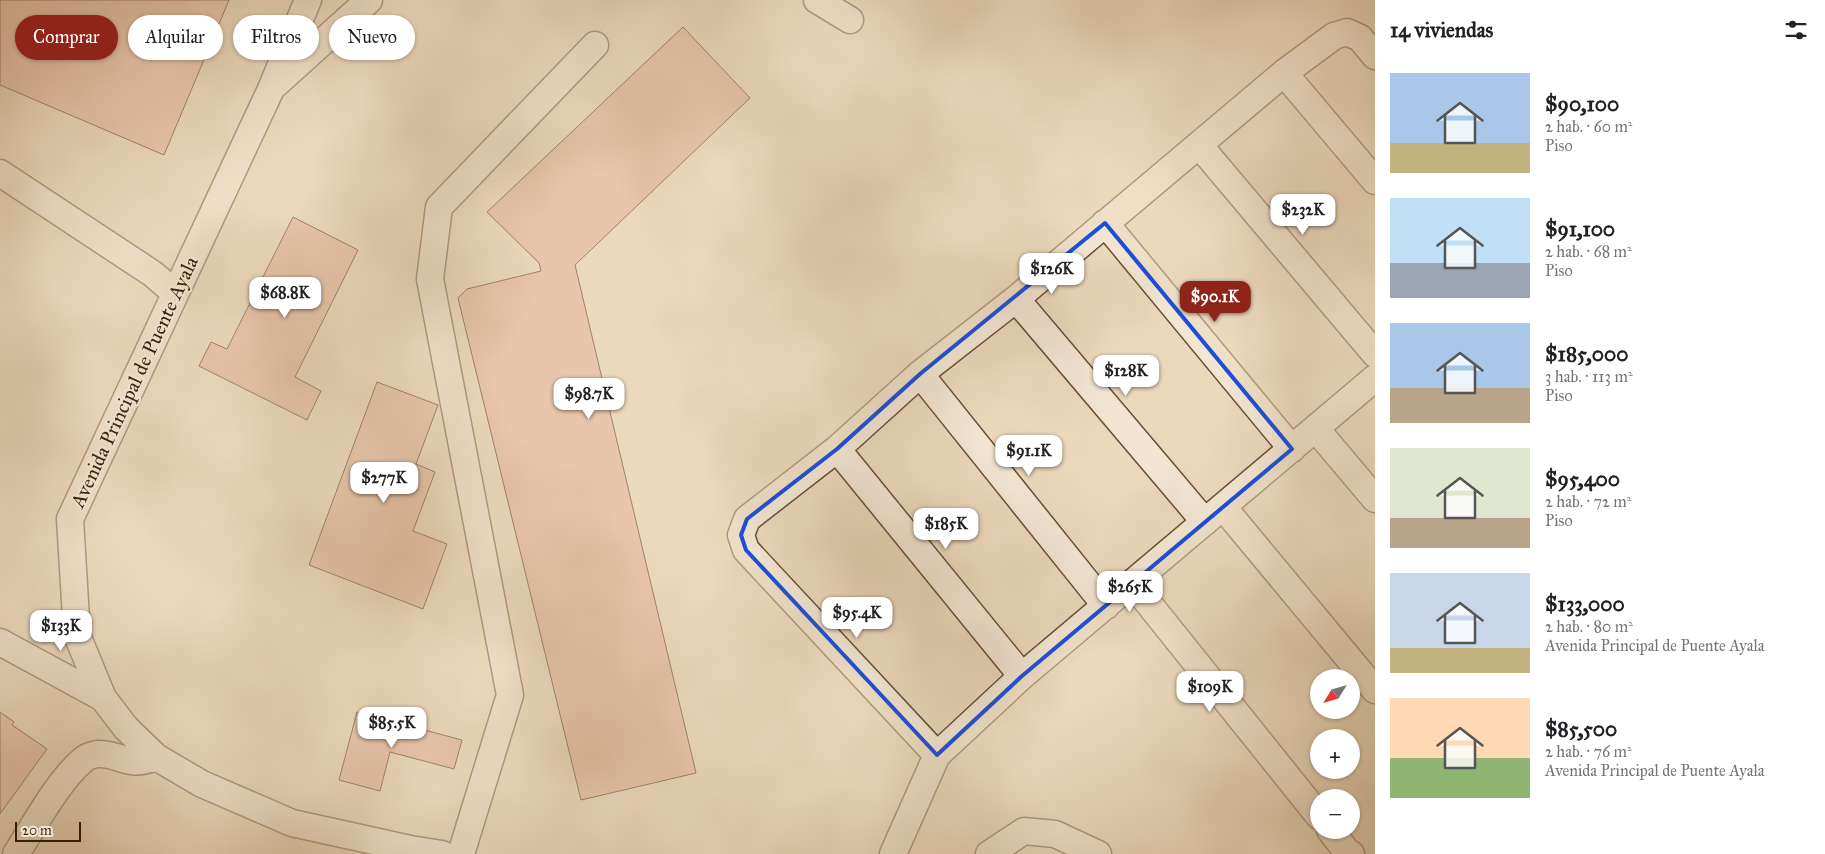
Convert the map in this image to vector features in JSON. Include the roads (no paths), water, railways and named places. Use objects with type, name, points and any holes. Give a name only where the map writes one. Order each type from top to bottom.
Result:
[{"type":"street","name":"Avenida Principal de Puente Ayala","points":[[308,0],[271,89],[70,518],[77,635],[103,698],[126,728],[156,757],[202,784],[292,823],[410,849],[442,854]]},
{"type":"street","points":[[271,89],[369,0]]},
{"type":"street","points":[[817,0],[850,20]]},
{"type":"street","points":[[937,755],[746,550],[741,535],[747,519],[837,449],[920,374],[1016,299],[1284,73],[1334,36],[1347,32],[1360,38],[1375,56]]},
{"type":"street","points":[[461,854],[510,695],[430,279],[439,207],[595,45]]},
{"type":"street","points":[[1284,73],[1375,181]]},
{"type":"street","points":[[1199,145],[1375,354]]},
{"type":"street","points":[[0,173],[153,274],[175,293]]},
{"type":"street","points":[[1105,223],[1292,449]]},
{"type":"street","points":[[1016,299],[1375,690]]},
{"type":"street","points":[[920,374],[1106,606]]},
{"type":"street","points":[[893,854],[937,755],[1022,676],[1375,378]]},
{"type":"street","points":[[1316,429],[1375,499]]},
{"type":"street","points":[[837,449],[1022,676]]},
{"type":"street","points":[[1133,584],[1310,805]]},
{"type":"street","points":[[0,642],[103,698]]},
{"type":"street","points":[[16,854],[66,778],[83,759],[92,754],[101,754],[139,763],[156,757]]},
{"type":"street","points":[[989,854],[1024,831],[1055,834],[1098,854]]},
{"type":"street","points":[[1338,839],[1351,854]]}]
